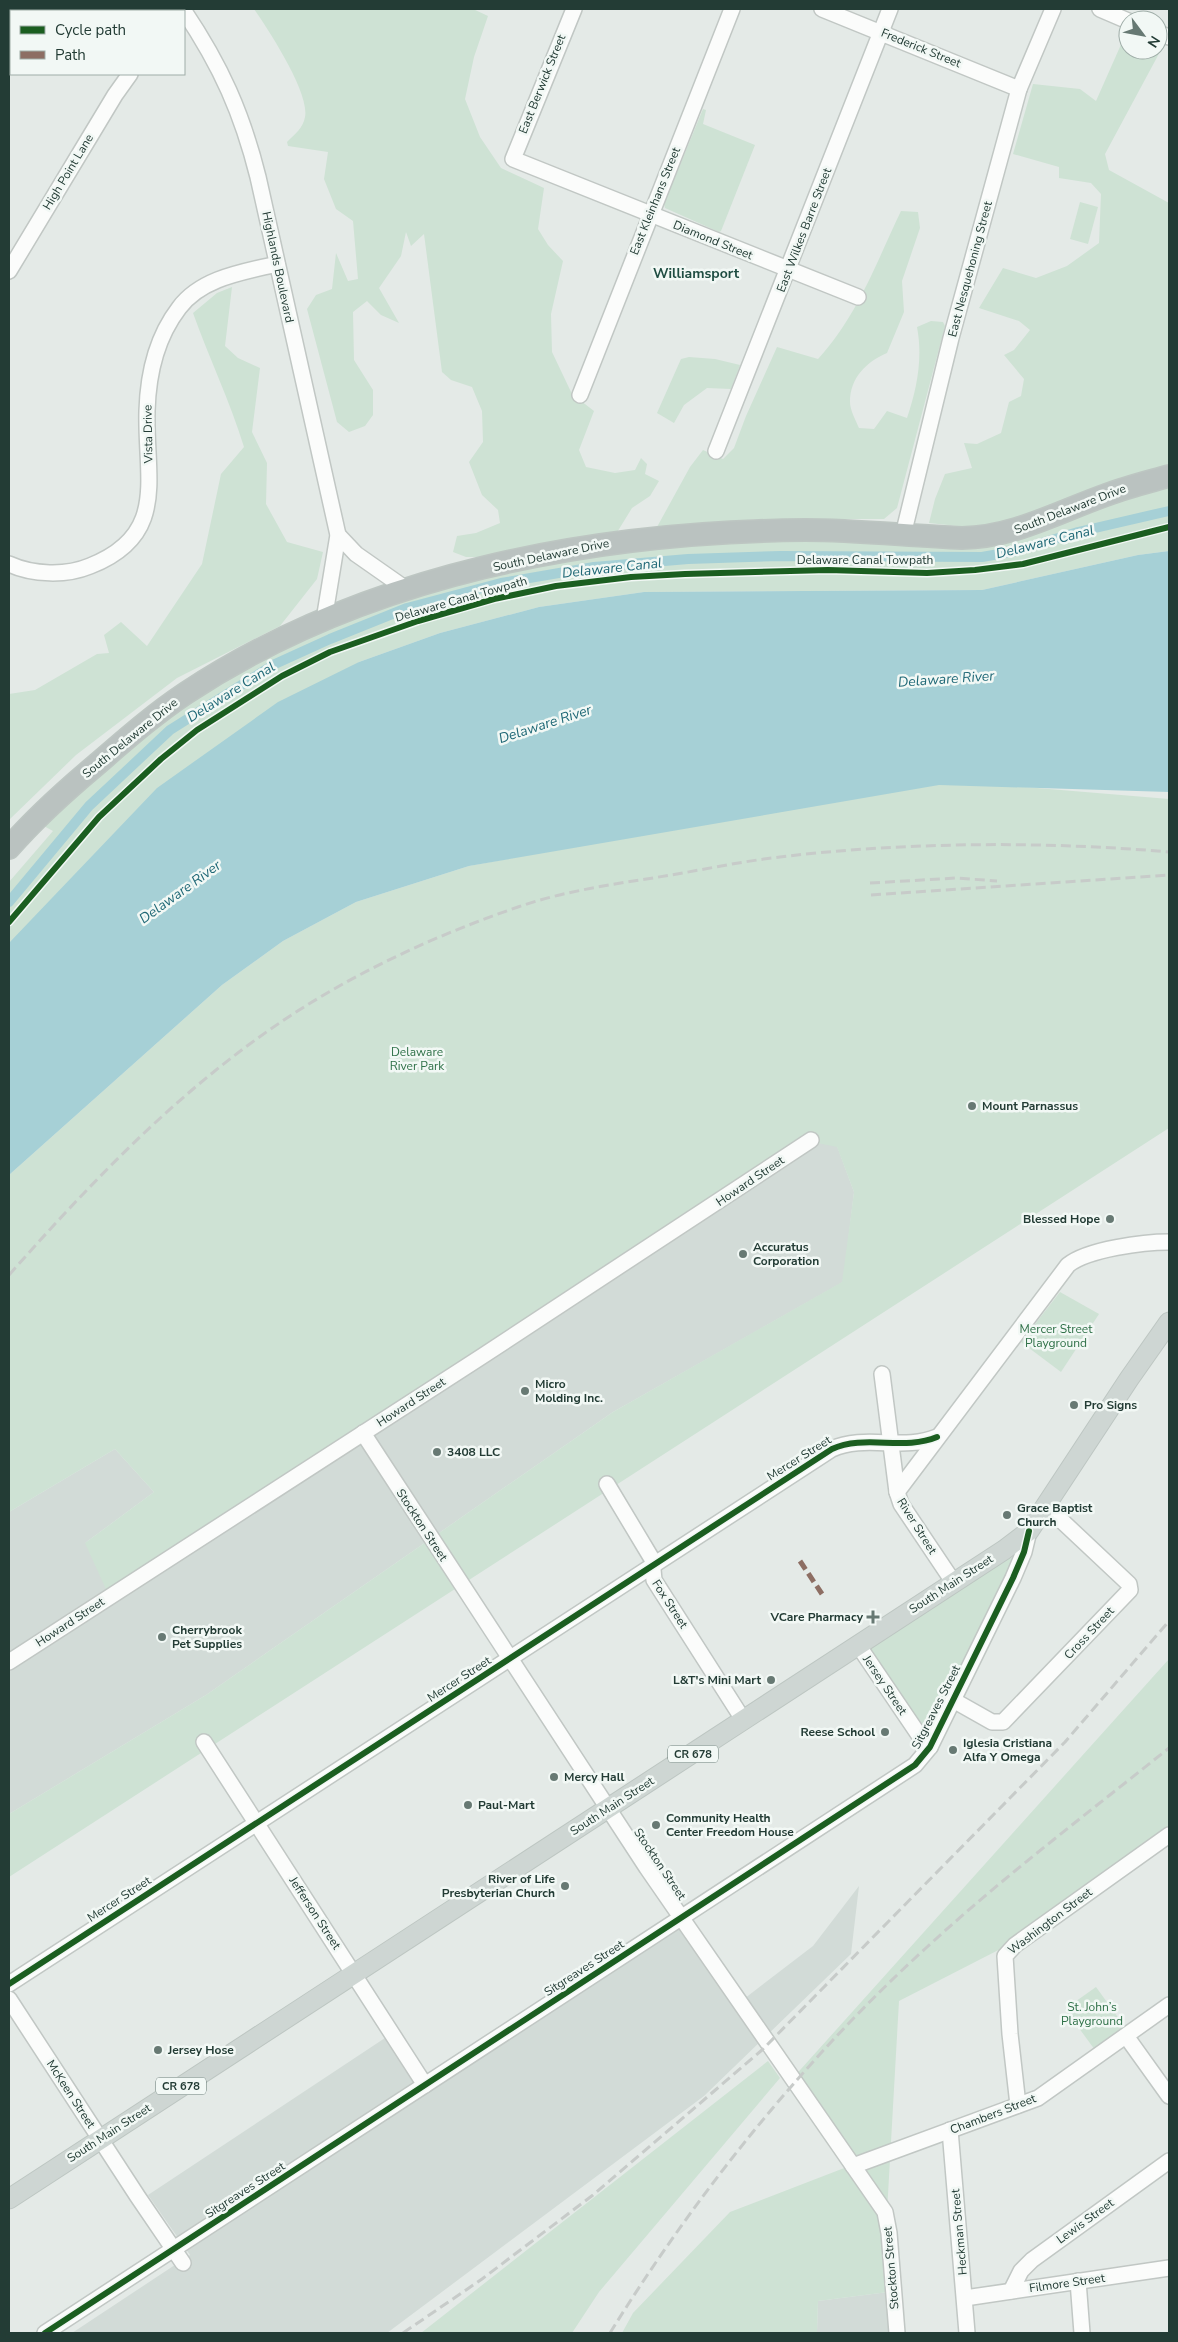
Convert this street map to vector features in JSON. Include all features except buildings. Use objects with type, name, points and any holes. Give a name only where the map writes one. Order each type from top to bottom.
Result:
[{"type":"highway","name":"South Delaware Drive","points":[[9,848],[74,784],[173,702],[242,660],[324,620],[360,604],[406,589],[553,552],[614,542],[682,536],[804,530],[969,538],[1010,532],[1115,491],[1169,476]]},
{"type":"main road","name":"South Main Street","points":[[9,2199],[744,1721],[954,1583],[1029,1531],[1134,1371],[1169,1322]]},
{"type":"street","name":"East Berwick Street","points":[[513,159],[574,9]]},
{"type":"street","name":"East Kleinhans Street","points":[[580,395],[649,214],[732,9]]},
{"type":"street","name":"Frederick Street","points":[[822,9],[1019,88]]},
{"type":"street","name":"East Wilkes Barre Street","points":[[716,451],[890,9]]},
{"type":"street","name":"East Nesquehoning Street","points":[[903,535],[951,338],[1019,88],[1053,9]]},
{"type":"street","points":[[1100,9],[1118,17]]},
{"type":"street","name":"Highlands Boulevard","points":[[188,28],[212,54],[234,100],[250,144],[338,535],[324,620]]},
{"type":"street","name":"High Point Lane","points":[[9,271],[115,95],[129,75]]},
{"type":"street","name":"Diamond Street","points":[[513,159],[858,297]]},
{"type":"street","name":"Vista Drive","points":[[9,564],[54,573],[78,572],[113,555],[136,534],[148,506],[147,413],[149,384],[152,363],[164,330],[179,307],[192,294],[232,274],[277,264]]},
{"type":"street","points":[[338,535],[356,554],[406,589]]},
{"type":"street","name":"Howard Street","points":[[9,1662],[811,1140]]},
{"type":"street","points":[[896,1492],[1068,1265],[1080,1258],[1131,1245],[1169,1242]]},
{"type":"street","name":"River Street","points":[[882,1374],[896,1492],[901,1504],[954,1583]]},
{"type":"street","name":"Stockton Street","points":[[363,1433],[509,1660],[609,1808],[647,1868],[683,1917],[885,2212],[897,2333]]},
{"type":"street","name":"Mercer Street","points":[[9,1984],[832,1449],[848,1444],[918,1441],[937,1437]]},
{"type":"street","name":"Fox Street","points":[[607,1484],[652,1559],[654,1580],[744,1721]]},
{"type":"street","name":"Cross Street","points":[[953,1700],[992,1722],[1003,1722],[1130,1590],[1129,1584],[1046,1506]]},
{"type":"street","name":"Sitgreaves Street","points":[[45,2333],[904,1773],[924,1757],[1013,1578],[1024,1552],[1029,1531]]},
{"type":"street","name":"Jersey Street","points":[[858,1645],[923,1741],[930,1748]]},
{"type":"street","name":"Jefferson Street","points":[[204,1742],[425,2085]]},
{"type":"street","name":"Washington Street","points":[[1018,2105],[1010,2034],[1005,1956],[1015,1945],[1169,1835]]},
{"type":"street","name":"McKeen Street","points":[[9,1998],[183,2263]]},
{"type":"street","name":"Chambers Street","points":[[854,2166],[1038,2098],[1169,2005]]},
{"type":"street","points":[[1126,2036],[1169,2096]]},
{"type":"street","name":"Heckman Street","points":[[950,2130],[968,2333]]},
{"type":"street","name":"Lewis Street","points":[[1011,2291],[1021,2271],[1032,2260],[1169,2161]]},
{"type":"street","name":"Filmore Street","points":[[965,2298],[1169,2268]]},
{"type":"street","points":[[1078,2281],[1082,2333]]},
{"type":"shaded area","points":[[802,1140],[837,1146],[854,1192],[843,1282],[613,1412],[206,1695],[9,1814],[9,1512],[115,1449],[154,1492],[85,1543]]},
{"type":"shaded area","points":[[859,1886],[851,1954],[704,2096],[387,2333],[72,2333],[190,2255],[148,2195],[391,2034],[423,2084],[680,1913],[740,2002],[813,1946]]},
{"type":"shaded area","points":[[888,2292],[891,2333],[815,2333],[817,2332],[818,2301]]},
{"type":"green space","points":[[254,9],[473,9],[488,16],[474,57],[465,99],[480,137],[501,168],[544,188],[538,229],[548,245],[563,261],[551,314],[552,352],[572,394],[594,411],[579,450],[586,467],[615,473],[635,470],[641,458],[647,464],[645,474],[659,481],[650,496],[632,508],[616,534],[482,557],[466,557],[453,552],[457,536],[476,533],[500,523],[498,510],[482,495],[469,462],[483,442],[482,411],[472,387],[451,380],[442,372],[424,234],[411,246],[406,232],[401,256],[379,288],[399,323],[381,315],[367,301],[353,312],[354,360],[373,390],[373,415],[365,426],[349,432],[337,422],[307,309],[316,295],[332,289],[336,253],[348,281],[358,279],[353,221],[336,209],[324,179],[328,152],[288,146],[287,142],[298,131],[304,121],[305,106],[287,61]]},
{"type":"green space","points":[[1118,51],[1118,60],[1156,60],[1105,154],[1109,170],[1169,203],[1169,466],[1155,468],[1082,498],[985,529],[929,523],[935,499],[945,474],[972,468],[964,443],[977,444],[1001,433],[1009,402],[1021,396],[1024,379],[1004,355],[1014,350],[1030,330],[1019,321],[979,308],[1003,268],[1036,278],[1067,266],[1099,243],[1101,194],[1091,183],[1059,178],[1059,167],[1013,154],[1033,84],[1080,89],[1096,101]]},
{"type":"green space","points":[[703,109],[706,110],[703,124],[755,145],[719,232],[665,208],[664,204]]},
{"type":"green space","points":[[1080,202],[1098,207],[1088,244],[1070,239]]},
{"type":"green space","points":[[901,211],[918,212],[920,228],[902,281],[904,312],[887,353],[872,361],[856,378],[850,402],[859,428],[874,429],[887,411],[907,418],[918,373],[919,339],[917,327],[931,321],[943,322],[945,326],[897,508],[884,519],[761,519],[657,527],[690,467],[703,450],[723,459],[734,448],[777,347],[818,359],[832,343],[865,288]]},
{"type":"green space","points":[[232,287],[225,346],[238,358],[260,368],[252,432],[267,463],[266,504],[287,542],[323,552],[317,579],[280,626],[177,678],[76,755],[9,820],[9,694],[35,690],[97,654],[109,653],[104,635],[121,622],[147,646],[202,564],[221,474],[244,447],[193,313],[217,293]]},
{"type":"green space","points":[[689,357],[715,359],[740,365],[731,389],[707,388],[684,405],[674,423],[657,413],[681,359]]},
{"type":"green space","points":[[1169,484],[1169,551],[1138,555],[982,590],[644,592],[539,607],[440,633],[359,662],[9,943],[9,882],[53,831],[42,825],[164,717],[275,652],[411,593],[623,548],[800,538],[950,544],[1080,512]]},
{"type":"green space","name":"Delaware River Park","points":[[892,776],[1169,799],[1169,1128],[9,1877],[9,1814],[206,1695],[613,1412],[842,1282],[854,1192],[837,1147],[802,1140],[110,1598],[85,1543],[154,1492],[115,1449],[9,1512],[9,1175],[222,985],[283,941],[356,902],[469,866],[583,845]]},
{"type":"green space","name":"Mercer Street Playground","points":[[1060,1292],[1099,1314],[1061,1372],[1021,1342]]},
{"type":"green space","points":[[1029,1531],[930,1747],[858,1645]]},
{"type":"green space","points":[[1169,1659],[1169,1832],[1016,1941],[899,2001],[887,2212],[888,2292],[818,2301],[817,2333],[622,2333],[633,2313],[730,2212],[852,2165],[792,2079]]},
{"type":"green space","name":"St. John’s Playground","points":[[1096,1987],[1125,2027],[1095,2050],[1065,2009]]},
{"type":"green space","points":[[768,2061],[780,2078],[599,2292],[572,2333],[421,2333]]},
{"type":"water","name":"Delaware River","points":[[1169,551],[1169,792],[939,785],[469,866],[356,902],[283,941],[222,985],[9,1175],[9,943],[157,788],[278,702],[359,662],[440,633],[539,607],[644,592],[982,590],[1138,555]]},
{"type":"waterway","name":"Delaware Canal","points":[[9,902],[89,806],[170,730],[275,664],[330,639],[407,608],[501,583],[594,567],[688,559],[781,556],[982,557],[1016,551],[1078,532],[1169,511]]},
{"type":"railway","points":[[9,1275],[73,1204],[141,1136],[176,1104],[251,1043],[317,999],[372,968],[430,941],[518,907],[597,887],[754,860],[827,852],[876,848],[974,845],[1073,846],[1169,852]]},
{"type":"railway","points":[[871,895],[1169,875]]},
{"type":"railway","points":[[870,883],[956,878],[997,881]]},
{"type":"railway","points":[[403,2333],[482,2279],[593,2195],[762,2050],[1065,1742],[1169,1621]]},
{"type":"railway","points":[[610,2333],[643,2281],[716,2179],[755,2130],[838,2035],[881,1990],[955,1922],[1046,1846],[1169,1748]]},
{"type":"marked path","points":[[800,1561],[822,1594]]},
{"type":"cycle path","name":"Delaware Canal Towpath","points":[[9,922],[99,817],[161,759],[197,730],[282,676],[330,652],[418,621],[494,599],[556,586],[631,577],[828,570],[927,573],[1023,564],[1169,527]]},
{"type":"cycle path","points":[[9,1984],[832,1449],[857,1443],[911,1443],[937,1437]]},
{"type":"cycle path","points":[[45,2333],[915,1765],[930,1747],[1013,1578],[1024,1552],[1029,1531]]},
{"type":"place","name":"Mount Parnassus","points":[[972,1106]]},
{"type":"place","name":"Blessed Hope","points":[[1110,1219]]},
{"type":"place","name":"Accuratus Corporation","points":[[743,1254]]},
{"type":"place","name":"Micro Molding Inc.","points":[[525,1391]]},
{"type":"place","name":"Pro Signs","points":[[1074,1405]]},
{"type":"place","name":"3408 LLC","points":[[437,1452]]},
{"type":"place","name":"Grace Baptist Church","points":[[1007,1515]]},
{"type":"place","name":"VCare Pharmacy","points":[[873,1617]]},
{"type":"place","name":"Cherrybrook Pet Supplies","points":[[162,1637]]},
{"type":"place","name":"L&T's Mini Mart","points":[[771,1680]]},
{"type":"place","name":"Reese School","points":[[885,1732]]},
{"type":"place","name":"Iglesia Cristiana Alfa Y Omega","points":[[953,1750]]},
{"type":"place","name":"Mercy Hall","points":[[554,1777]]},
{"type":"place","name":"Paul-Mart","points":[[468,1805]]},
{"type":"place","name":"Community Health Center Freedom House","points":[[656,1825]]},
{"type":"place","name":"River of Life Presbyterian Church","points":[[565,1886]]},
{"type":"place","name":"Jersey Hose","points":[[158,2050]]},
{"type":"district","name":"Williamsport","points":[[696,273]]}]
